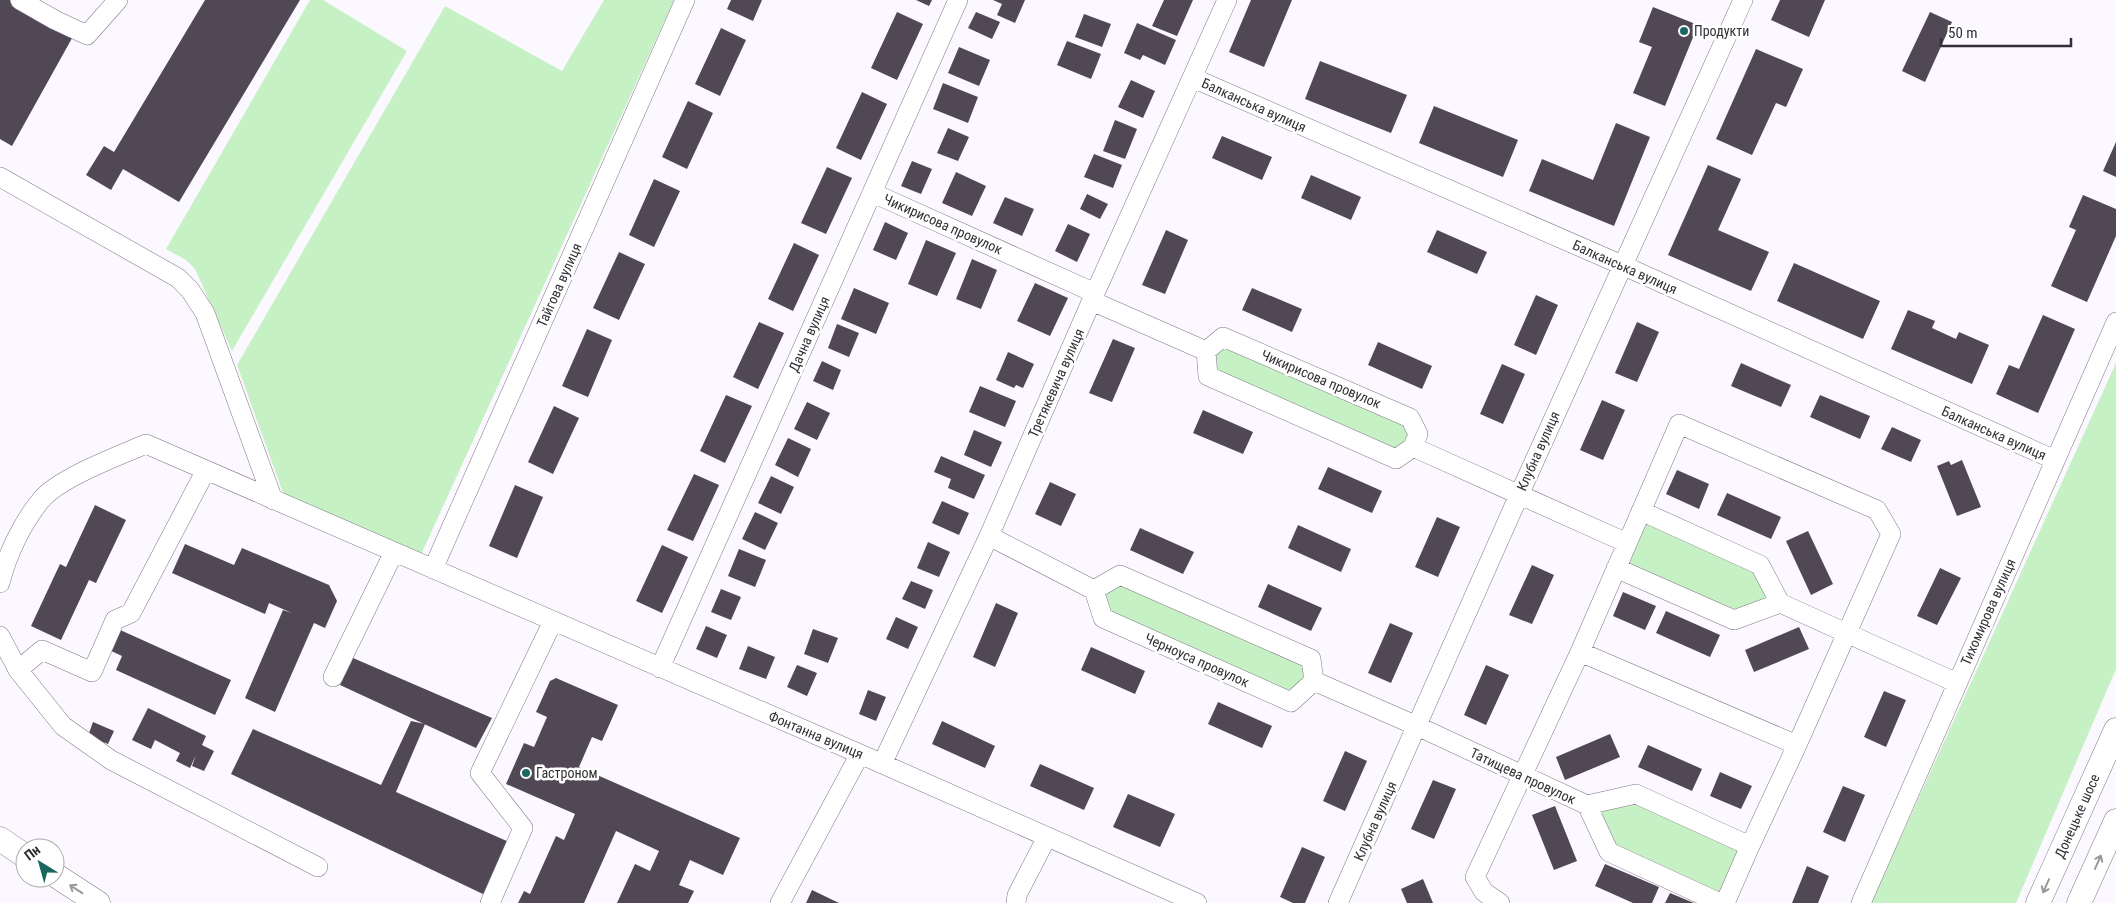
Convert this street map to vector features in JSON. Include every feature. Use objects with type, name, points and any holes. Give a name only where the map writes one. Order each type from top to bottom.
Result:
[{"type":"main road","name":"Донецьке шосе","points":[[2038,903],[2110,759],[2116,730]]},
{"type":"main road","points":[[2079,903],[2116,821]]},
{"type":"main road","points":[[0,840],[15,850]]},
{"type":"main road","points":[[65,882],[98,903]]},
{"type":"street","points":[[20,0],[55,20],[87,35],[118,0]]},
{"type":"street","name":"Тайгова вулиця","points":[[433,569],[685,0]]},
{"type":"street","name":"Дачна вулиця","points":[[660,668],[958,0]]},
{"type":"street","name":"Третякевича вулиця","points":[[882,764],[989,536],[1227,0]]},
{"type":"street","name":"Клубна вулиця","points":[[1338,903],[1742,0]]},
{"type":"street","name":"Балканська вулиця","points":[[1193,78],[1622,265],[2055,460]]},
{"type":"street","points":[[0,177],[178,278],[190,290],[205,313],[273,500]]},
{"type":"street","name":"Чикирисова провулок","points":[[873,193],[1206,351],[1224,337],[1410,418],[1418,434],[1413,447]]},
{"type":"street","name":"Тихомирова вулиця","points":[[1861,903],[2116,322]]},
{"type":"street","points":[[1206,351],[1208,376],[1396,459],[1413,447],[1627,543]]},
{"type":"street","points":[[1500,903],[1484,892],[1475,877],[1580,652],[1679,424],[1877,510],[1891,534],[1725,903]]},
{"type":"street","name":"Фонтанна вулиця","points":[[0,583],[19,535],[42,499],[75,476],[146,444],[860,754],[1197,903]]},
{"type":"street","points":[[18,670],[42,650],[92,672],[115,620],[131,613],[206,470]]},
{"type":"street","points":[[1641,511],[1760,565],[1780,603],[1957,683]]},
{"type":"street","points":[[989,536],[1094,590],[1120,575],[1311,659],[1314,682],[1417,726]]},
{"type":"street","points":[[333,677],[394,552]]},
{"type":"street","points":[[1616,568],[1734,620],[1780,603]]},
{"type":"street","name":"Черноуса провулок","points":[[1094,590],[1103,618],[1291,702],[1314,682]]},
{"type":"street","points":[[490,903],[523,828],[480,773],[552,621]]},
{"type":"street","points":[[0,636],[18,670],[63,726],[111,760],[318,867]]},
{"type":"street","points":[[1580,652],[1797,746]]},
{"type":"street","name":"Татищева провулок","points":[[1417,726],[1587,805],[1636,794],[1750,846]]},
{"type":"street","points":[[780,903],[860,754]]},
{"type":"street","points":[[1587,805],[1609,852],[1720,903]]},
{"type":"street","points":[[1016,903],[1017,895],[1046,836]]},
{"type":"green space","points":[[310,0],[323,0],[407,51],[232,351],[195,269],[186,260],[166,249]]},
{"type":"green space","points":[[604,0],[674,0],[419,559],[286,501],[237,365],[445,6],[562,71]]},
{"type":"green space","points":[[1230,344],[1408,420],[1414,433],[1393,454],[1218,377],[1211,367],[1218,348]]},
{"type":"green space","points":[[2116,363],[2116,669],[2016,903],[1871,903]]},
{"type":"green space","points":[[1647,518],[1754,566],[1767,601],[1734,613],[1626,565]]},
{"type":"green space","points":[[1121,582],[1298,658],[1305,671],[1299,686],[1284,692],[1109,614],[1102,604],[1110,586]]},
{"type":"green space","points":[[1635,800],[1742,848],[1721,895],[1612,847],[1600,813]]},
{"type":"building","points":[[0,0],[21,0],[76,31],[12,146],[0,139]]},
{"type":"building","points":[[205,0],[300,0],[179,202],[123,169],[111,190],[86,175],[104,146],[114,152]]},
{"type":"building","points":[[731,0],[762,0],[753,21],[727,9]]},
{"type":"building","points":[[916,0],[932,0],[929,6]]},
{"type":"building","points":[[993,0],[1025,0],[1015,23],[997,15],[1002,4]]},
{"type":"building","points":[[1164,0],[1193,0],[1177,36],[1152,26]]},
{"type":"building","points":[[1251,0],[1292,0],[1264,67],[1229,52]]},
{"type":"building","points":[[1780,0],[1825,0],[1809,37],[1771,20]]},
{"type":"building","points":[[1653,7],[1698,25],[1665,106],[1633,93],[1652,47],[1639,42]]},
{"type":"building","points":[[897,12],[923,24],[897,80],[871,68]]},
{"type":"building","points":[[976,12],[1000,22],[992,39],[968,28]]},
{"type":"building","points":[[1930,12],[1952,22],[1925,82],[1902,71]]},
{"type":"building","points":[[1084,14],[1111,24],[1102,47],[1075,37]]},
{"type":"building","points":[[1137,23],[1176,40],[1165,65],[1143,55],[1140,60],[1124,53]]},
{"type":"building","points":[[721,28],[746,40],[720,96],[695,84]]},
{"type":"building","points":[[1067,41],[1101,54],[1091,79],[1057,65]]},
{"type":"building","points":[[959,47],[990,60],[979,86],[948,73]]},
{"type":"building","points":[[1756,49],[1803,69],[1786,107],[1776,103],[1752,155],[1716,139]]},
{"type":"building","points":[[1320,61],[1407,95],[1391,133],[1305,99]]},
{"type":"building","points":[[1131,80],[1155,91],[1143,118],[1118,107]]},
{"type":"building","points":[[943,83],[978,97],[968,123],[933,109]]},
{"type":"building","points":[[862,92],[887,104],[861,160],[836,148]]},
{"type":"building","points":[[688,101],[713,113],[687,169],[662,157]]},
{"type":"building","points":[[1434,106],[1518,140],[1503,177],[1419,143]]},
{"type":"building","points":[[1115,120],[1137,129],[1125,159],[1103,151]]},
{"type":"building","points":[[1616,123],[1650,137],[1614,226],[1529,191],[1542,159],[1593,180]]},
{"type":"building","points":[[948,128],[969,137],[958,161],[937,153]]},
{"type":"building","points":[[1222,136],[1272,157],[1262,180],[1212,158]]},
{"type":"building","points":[[2116,142],[2116,177],[2103,171]]},
{"type":"building","points":[[1094,154],[1122,165],[1113,188],[1084,177]]},
{"type":"building","points":[[912,161],[932,169],[921,194],[901,186]]},
{"type":"building","points":[[1708,165],[1741,179],[1718,230],[1769,252],[1751,291],[1668,255]]},
{"type":"building","points":[[827,167],[852,178],[826,234],[801,223]]},
{"type":"building","points":[[956,172],[986,186],[972,216],[942,203]]},
{"type":"building","points":[[1311,175],[1361,197],[1351,220],[1301,198]]},
{"type":"building","points":[[654,179],[680,191],[654,247],[629,235]]},
{"type":"building","points":[[1087,194],[1108,204],[1100,219],[1080,209]]},
{"type":"building","points":[[2083,195],[2116,209],[2116,236],[2087,302],[2051,286],[2076,230],[2069,227]]},
{"type":"building","points":[[1005,197],[1034,209],[1022,236],[993,223]]},
{"type":"building","points":[[885,222],[908,233],[896,260],[873,250]]},
{"type":"building","points":[[1068,224],[1090,234],[1077,262],[1055,251]]},
{"type":"building","points":[[1166,230],[1188,240],[1165,294],[1142,285]]},
{"type":"building","points":[[1437,230],[1487,252],[1477,274],[1427,252]]},
{"type":"building","points":[[926,240],[956,253],[937,296],[908,284]]},
{"type":"building","points":[[794,243],[819,255],[793,311],[768,299]]},
{"type":"building","points":[[619,252],[645,264],[619,320],[593,308]]},
{"type":"building","points":[[972,259],[997,270],[981,309],[956,299]]},
{"type":"building","points":[[1794,263],[1880,301],[1863,339],[1777,301]]},
{"type":"building","points":[[1035,283],[1068,298],[1050,336],[1017,321]]},
{"type":"building","points":[[854,288],[889,303],[876,334],[841,319]]},
{"type":"building","points":[[1252,288],[1302,309],[1292,332],[1242,310]]},
{"type":"building","points":[[1536,295],[1558,305],[1536,355],[1514,345]]},
{"type":"building","points":[[1908,310],[1935,321],[1932,328],[1956,339],[1959,332],[1989,345],[1972,384],[1891,349]]},
{"type":"building","points":[[2043,315],[2075,329],[2038,413],[1996,394],[2009,365],[2019,369]]},
{"type":"building","points":[[759,322],[784,333],[758,389],[733,377]]},
{"type":"building","points":[[1637,322],[1659,332],[1637,382],[1615,373]]},
{"type":"building","points":[[837,324],[859,333],[849,357],[828,348]]},
{"type":"building","points":[[587,329],[612,340],[588,397],[562,386]]},
{"type":"building","points":[[1113,339],[1135,348],[1112,402],[1089,393]]},
{"type":"building","points":[[1378,342],[1432,366],[1422,389],[1368,365]]},
{"type":"building","points":[[1008,352],[1034,364],[1023,388],[1016,385],[1014,388],[996,380]]},
{"type":"building","points":[[822,361],[841,370],[833,390],[813,381]]},
{"type":"building","points":[[1741,363],[1791,385],[1781,407],[1731,386]]},
{"type":"building","points":[[1502,364],[1525,374],[1503,424],[1480,414]]},
{"type":"building","points":[[980,386],[1016,401],[1005,427],[969,412]]},
{"type":"building","points":[[726,395],[752,406],[725,463],[700,451]]},
{"type":"building","points":[[1820,395],[1870,416],[1860,439],[1810,417]]},
{"type":"building","points":[[1602,400],[1625,410],[1603,460],[1580,450]]},
{"type":"building","points":[[807,402],[830,413],[817,440],[794,429]]},
{"type":"building","points":[[554,406],[579,418],[553,474],[528,462]]},
{"type":"building","points":[[1203,410],[1253,432],[1243,454],[1193,433]]},
{"type":"building","points":[[1892,427],[1921,440],[1911,462],[1881,449]]},
{"type":"building","points":[[974,430],[1002,442],[991,467],[964,455]]},
{"type":"building","points":[[788,438],[811,449],[798,477],[775,465]]},
{"type":"building","points":[[941,456],[985,475],[974,499],[948,488],[951,479],[934,472]]},
{"type":"building","points":[[1962,460],[1981,507],[1957,516],[1937,466],[1949,461],[1951,465]]},
{"type":"building","points":[[1328,467],[1382,491],[1372,513],[1318,489]]},
{"type":"building","points":[[1677,470],[1709,484],[1699,509],[1666,494]]},
{"type":"building","points":[[694,474],[719,485],[693,541],[667,530]]},
{"type":"building","points":[[771,476],[794,487],[781,514],[758,503]]},
{"type":"building","points":[[1050,482],[1076,494],[1061,526],[1035,514]]},
{"type":"building","points":[[515,485],[543,497],[517,558],[489,546]]},
{"type":"building","points":[[1727,493],[1781,517],[1771,539],[1717,515]]},
{"type":"building","points":[[942,501],[969,513],[959,535],[932,523]]},
{"type":"building","points":[[95,505],[126,520],[96,583],[89,580],[61,640],[31,626],[60,564],[66,567]]},
{"type":"building","points":[[755,512],[778,523],[765,550],[742,539]]},
{"type":"building","points":[[1437,517],[1460,527],[1438,577],[1415,567]]},
{"type":"building","points":[[1298,525],[1351,549],[1341,572],[1288,548]]},
{"type":"building","points":[[1140,528],[1194,552],[1183,574],[1130,550]]},
{"type":"building","points":[[1808,531],[1833,584],[1811,595],[1786,541]]},
{"type":"building","points":[[928,542],[950,552],[939,577],[917,568]]},
{"type":"building","points":[[185,544],[234,565],[242,548],[329,585],[337,601],[325,628],[314,623],[275,712],[245,698],[283,610],[292,613],[269,603],[265,614],[172,573]]},
{"type":"building","points":[[662,545],[688,557],[662,613],[636,601]]},
{"type":"building","points":[[739,549],[766,560],[755,587],[728,576]]},
{"type":"building","points":[[1532,565],[1554,575],[1532,624],[1509,615]]},
{"type":"building","points":[[1940,568],[1961,578],[1937,625],[1917,616]]},
{"type":"building","points":[[911,581],[933,590],[925,609],[902,599]]},
{"type":"building","points":[[1268,584],[1322,608],[1311,631],[1258,607]]},
{"type":"building","points":[[721,589],[741,597],[731,620],[711,612]]},
{"type":"building","points":[[1623,592],[1656,606],[1645,630],[1613,616]]},
{"type":"building","points":[[996,603],[1018,613],[995,667],[973,657]]},
{"type":"building","points":[[1666,611],[1720,635],[1710,657],[1656,633]]},
{"type":"building","points":[[896,617],[918,627],[908,649],[886,639]]},
{"type":"building","points":[[1390,623],[1413,633],[1391,683],[1368,673]]},
{"type":"building","points":[[706,626],[727,635],[717,658],[696,649]]},
{"type":"building","points":[[1799,627],[1809,649],[1754,672],[1745,650]]},
{"type":"building","points":[[118,629],[231,680],[215,715],[116,670],[122,656],[109,650]]},
{"type":"building","points":[[813,629],[838,638],[828,663],[804,654]]},
{"type":"building","points":[[748,646],[775,657],[766,679],[739,669]]},
{"type":"building","points":[[1091,647],[1145,671],[1135,694],[1081,670]]},
{"type":"building","points":[[353,658],[492,718],[476,748],[340,685]]},
{"type":"building","points":[[797,665],[817,673],[807,696],[787,687]]},
{"type":"building","points":[[1486,665],[1509,675],[1486,725],[1464,715]]},
{"type":"building","points":[[556,678],[618,705],[602,741],[592,737],[579,767],[740,838],[723,875],[690,860],[679,885],[694,891],[688,903],[617,903],[635,864],[650,871],[659,851],[616,831],[584,903],[518,903],[524,891],[530,894],[556,836],[564,840],[575,814],[506,784],[524,743],[534,747],[547,717],[536,712],[550,681]]},
{"type":"building","points":[[868,690],[886,697],[876,721],[859,714]]},
{"type":"building","points":[[1884,691],[1906,700],[1886,747],[1864,737]]},
{"type":"building","points":[[1218,702],[1272,726],[1262,748],[1208,724]]},
{"type":"building","points":[[148,708],[206,736],[202,745],[214,751],[204,771],[192,766],[196,755],[190,768],[176,761],[180,753],[155,740],[151,749],[132,740]]},
{"type":"building","points":[[411,721],[425,724],[396,792],[509,842],[485,895],[231,774],[253,729],[381,785]]},
{"type":"building","points":[[942,721],[995,746],[985,768],[932,744]]},
{"type":"building","points":[[93,722],[114,731],[108,744],[88,736]]},
{"type":"building","points":[[1610,734],[1620,757],[1565,780],[1556,757]]},
{"type":"building","points":[[1648,745],[1702,769],[1692,791],[1638,767]]},
{"type":"building","points":[[1345,751],[1367,761],[1345,811],[1323,801]]},
{"type":"building","points":[[1040,764],[1094,788],[1084,810],[1030,786]]},
{"type":"building","points":[[1720,772],[1752,786],[1741,809],[1710,796]]},
{"type":"building","points":[[1433,780],[1456,789],[1434,839],[1411,829]]},
{"type":"building","points":[[1843,786],[1865,795],[1845,842],[1823,832]]},
{"type":"building","points":[[1128,794],[1175,814],[1160,847],[1113,827]]},
{"type":"building","points":[[1555,806],[1577,861],[1554,870],[1532,815]]},
{"type":"building","points":[[1302,847],[1325,857],[1305,903],[1293,903],[1280,897]]},
{"type":"building","points":[[1605,864],[1659,887],[1652,903],[1633,903],[1595,886]]},
{"type":"building","points":[[1807,866],[1829,876],[1818,903],[1792,903]]},
{"type":"building","points":[[1423,879],[1433,903],[1407,903],[1401,889]]},
{"type":"building","points":[[812,890],[839,903],[806,903]]},
{"type":"building","points":[[1670,893],[1694,903],[1665,903]]},
{"type":"place","name":"Продукти","points":[[1684,31]]},
{"type":"place","name":"Гастроном","points":[[526,773]]}]
